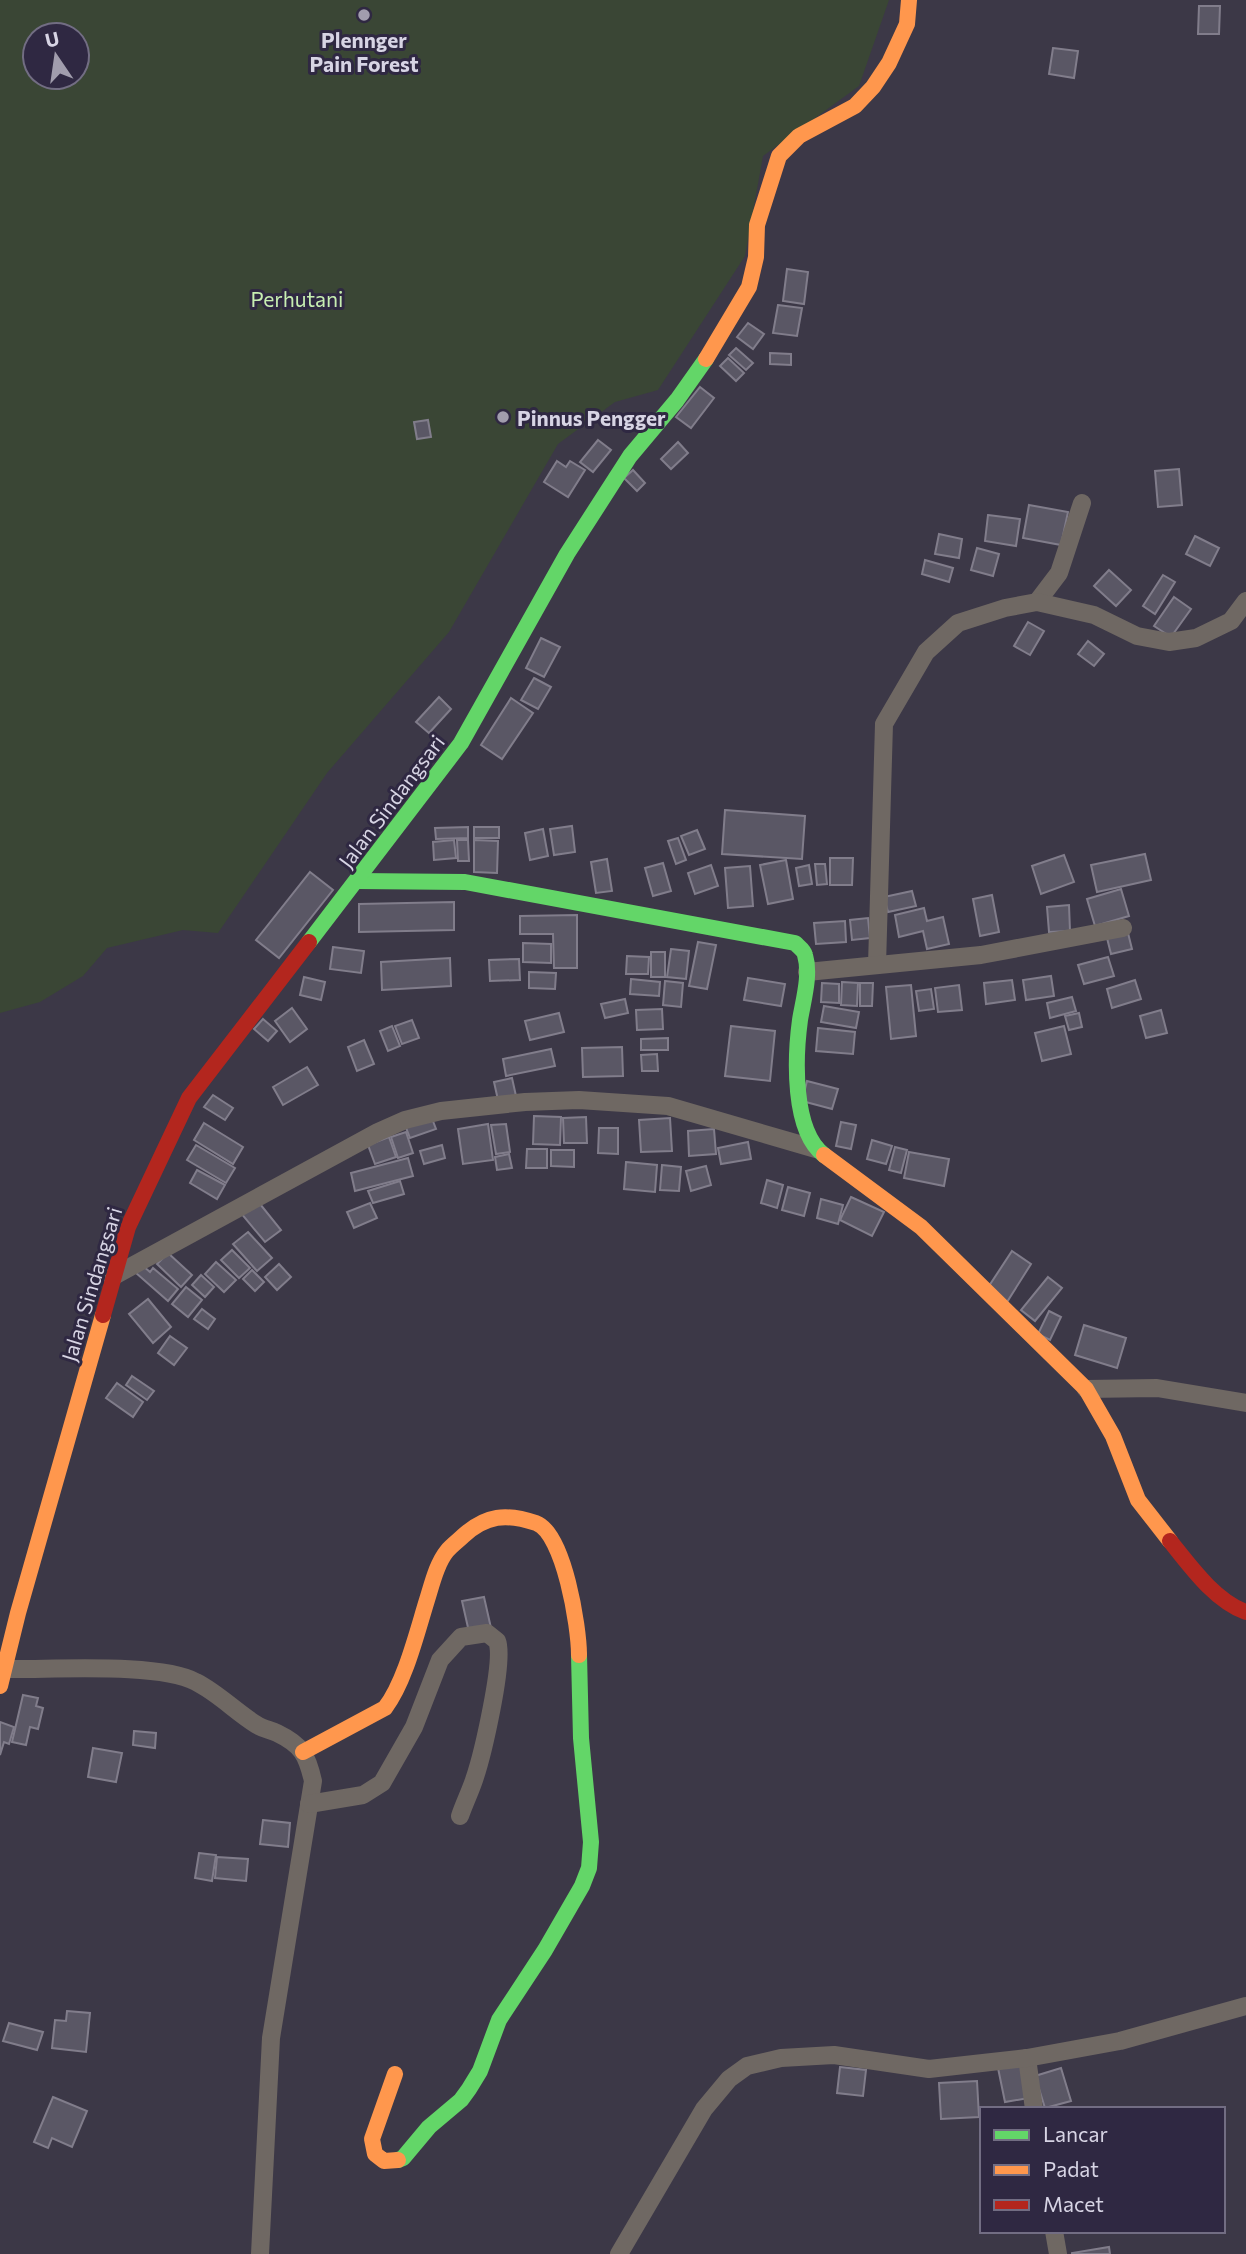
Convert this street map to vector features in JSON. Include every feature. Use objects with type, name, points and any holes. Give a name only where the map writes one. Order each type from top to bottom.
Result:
[{"type":"street","name":"Jalan Sindangsari","points":[[3,1678],[18,1613],[128,1227],[189,1098],[461,743],[567,554],[630,456],[677,400],[719,340],[749,287],[756,257],[757,225],[779,156],[799,136],[855,106],[873,87],[890,63],[906,24],[909,0]]},
{"type":"street","points":[[1037,601],[1059,573],[1082,503]]},
{"type":"street","points":[[877,965],[884,724],[926,652],[958,623],[1037,601],[1094,615],[1137,636],[1169,642],[1196,638],[1231,621],[1246,601]]},
{"type":"street","points":[[357,881],[465,882],[795,943],[805,953],[807,972],[799,1025],[797,1097],[816,1149]]},
{"type":"street","points":[[807,972],[981,955],[1123,928]]},
{"type":"street","points":[[112,1277],[378,1132],[405,1120],[441,1111],[525,1102],[579,1100],[668,1105],[816,1149],[921,1227],[1086,1389],[1113,1436],[1138,1500],[1208,1586],[1233,1607],[1246,1612]]},
{"type":"street","points":[[1086,1389],[1157,1388],[1246,1404]]},
{"type":"street","points":[[303,1752],[385,1708],[392,1699],[414,1643],[441,1559],[464,1533],[484,1519],[502,1516],[533,1521],[550,1534],[573,1604],[579,1645],[581,1738],[591,1842],[589,1868],[582,1886],[551,1939],[499,2020],[480,2071],[470,2089],[429,2127],[407,2154],[391,2162],[384,2161],[375,2154],[372,2138],[395,2074]]},
{"type":"street","points":[[309,1804],[363,1795],[382,1783],[414,1727],[440,1660],[461,1637],[482,1633],[498,1641],[500,1656],[484,1742],[474,1781],[460,1816]]},
{"type":"street","points":[[3,1678],[135,1670],[168,1673],[195,1681],[259,1726],[297,1744],[308,1759],[313,1782],[271,2038],[260,2254]]},
{"type":"street","points":[[619,2254],[704,2109],[729,2079],[747,2066],[781,2058],[834,2055],[929,2069],[1027,2058],[1120,2042],[1246,2006]]},
{"type":"street","points":[[1027,2058],[1034,2107]]},
{"type":"street","points":[[1054,2233],[1058,2254]]},
{"type":"green space","name":"Perhutani","points":[[0,0],[889,0],[859,86],[763,156],[745,256],[658,390],[615,402],[558,444],[449,632],[327,773],[218,933],[183,930],[107,948],[83,976],[40,1002],[0,1013]]},
{"type":"building","points":[[1199,6],[1220,6],[1219,34],[1198,34]]},
{"type":"building","points":[[1053,48],[1078,51],[1074,78],[1049,74]]},
{"type":"building","points":[[787,269],[808,272],[804,304],[783,301]]},
{"type":"building","points":[[778,305],[802,308],[797,336],[773,333]]},
{"type":"building","points":[[748,323],[764,334],[753,349],[737,337]]},
{"type":"building","points":[[736,348],[753,363],[746,370],[729,355]]},
{"type":"building","points":[[770,353],[791,354],[791,365],[770,364]]},
{"type":"building","points":[[728,358],[744,373],[736,381],[720,366]]},
{"type":"building","points":[[700,387],[714,398],[691,428],[676,417]]},
{"type":"building","points":[[428,420],[431,437],[417,439],[414,422]]},
{"type":"building","points":[[598,440],[611,450],[593,472],[580,462]]},
{"type":"building","points":[[678,442],[688,453],[671,469],[661,459]]},
{"type":"building","points":[[557,461],[566,467],[570,461],[585,470],[568,497],[544,482]]},
{"type":"building","points":[[1179,469],[1182,505],[1158,507],[1155,471]]},
{"type":"building","points":[[633,470],[645,483],[637,491],[624,478]]},
{"type":"building","points":[[1029,505],[1068,512],[1061,545],[1023,538]]},
{"type":"building","points":[[988,515],[1020,519],[1016,546],[985,541]]},
{"type":"building","points":[[939,534],[962,539],[959,558],[935,554]]},
{"type":"building","points":[[1195,536],[1219,548],[1210,566],[1186,554]]},
{"type":"building","points":[[977,548],[999,554],[993,576],[971,570]]},
{"type":"building","points":[[925,560],[953,568],[949,582],[922,574]]},
{"type":"building","points":[[1109,570],[1131,590],[1116,606],[1094,586]]},
{"type":"building","points":[[1163,575],[1175,582],[1155,614],[1143,606]]},
{"type":"building","points":[[1174,597],[1191,609],[1171,637],[1154,626]]},
{"type":"building","points":[[1028,622],[1044,631],[1030,655],[1014,646]]},
{"type":"building","points":[[541,638],[560,647],[544,677],[526,668]]},
{"type":"building","points":[[1088,641],[1104,654],[1094,666],[1078,654]]},
{"type":"building","points":[[534,678],[551,687],[538,709],[521,700]]},
{"type":"building","points":[[439,697],[451,709],[429,733],[416,722]]},
{"type":"building","points":[[511,698],[533,713],[502,759],[481,745]]},
{"type":"building","points":[[725,810],[805,816],[802,859],[722,854]]},
{"type":"building","points":[[572,826],[575,852],[554,855],[550,829]]},
{"type":"building","points":[[468,827],[468,838],[436,839],[435,828]]},
{"type":"building","points":[[474,827],[499,827],[499,838],[474,838]]},
{"type":"building","points":[[543,829],[548,856],[530,860],[525,833]]},
{"type":"building","points":[[697,830],[705,849],[689,855],[681,836]]},
{"type":"building","points":[[678,838],[686,860],[676,864],[668,841]]},
{"type":"building","points":[[454,840],[456,858],[434,860],[433,842]]},
{"type":"building","points":[[457,840],[468,840],[469,861],[458,861]]},
{"type":"building","points":[[474,840],[498,841],[497,873],[474,872]]},
{"type":"building","points":[[1145,854],[1151,880],[1097,892],[1091,865]]},
{"type":"building","points":[[1064,855],[1074,882],[1041,894],[1032,866]]},
{"type":"building","points":[[830,858],[853,858],[852,885],[830,885]]},
{"type":"building","points":[[607,859],[612,891],[596,893],[591,862]]},
{"type":"building","points":[[786,860],[793,899],[768,904],[760,865]]},
{"type":"building","points":[[663,863],[671,891],[653,896],[645,868]]},
{"type":"building","points":[[815,864],[825,864],[827,884],[817,885]]},
{"type":"building","points":[[711,865],[718,886],[695,894],[688,873]]},
{"type":"building","points":[[809,865],[812,884],[799,886],[796,868]]},
{"type":"building","points":[[750,866],[753,906],[728,908],[725,868]]},
{"type":"building","points":[[310,872],[333,890],[279,958],[256,940]]},
{"type":"building","points":[[1121,889],[1129,916],[1095,926],[1087,899]]},
{"type":"building","points":[[912,891],[916,906],[888,912],[884,897]]},
{"type":"building","points":[[992,895],[999,932],[980,936],[973,899]]},
{"type":"building","points":[[454,902],[454,930],[359,932],[359,904]]},
{"type":"building","points":[[1069,905],[1070,931],[1049,932],[1047,907]]},
{"type":"building","points":[[924,908],[927,921],[943,917],[949,944],[927,949],[923,931],[899,937],[895,915]]},
{"type":"building","points":[[577,915],[577,968],[554,968],[553,934],[520,934],[520,916]]},
{"type":"building","points":[[868,918],[870,938],[852,940],[850,920]]},
{"type":"building","points":[[845,921],[846,942],[816,944],[814,923]]},
{"type":"building","points":[[1128,933],[1132,949],[1111,954],[1107,938]]},
{"type":"building","points":[[698,942],[716,945],[707,989],[689,986]]},
{"type":"building","points":[[523,943],[551,944],[551,963],[523,962]]},
{"type":"building","points":[[333,947],[364,951],[361,973],[330,969]]},
{"type":"building","points":[[671,949],[689,951],[686,979],[667,977]]},
{"type":"building","points":[[651,952],[665,952],[665,977],[651,977]]},
{"type":"building","points":[[627,956],[649,957],[648,974],[626,974]]},
{"type":"building","points":[[1108,957],[1114,976],[1084,984],[1078,965]]},
{"type":"building","points":[[450,958],[451,986],[382,990],[381,962]]},
{"type":"building","points":[[519,959],[520,980],[490,981],[489,960]]},
{"type":"building","points":[[529,972],[556,973],[555,989],[529,988]]},
{"type":"building","points":[[1051,976],[1054,996],[1026,1000],[1023,980]]},
{"type":"building","points":[[304,977],[325,982],[321,1000],[300,995]]},
{"type":"building","points":[[748,978],[785,984],[781,1006],[744,1000]]},
{"type":"building","points":[[631,979],[660,982],[659,996],[630,994]]},
{"type":"building","points":[[1012,980],[1015,1000],[986,1004],[984,983]]},
{"type":"building","points":[[1135,980],[1141,999],[1112,1008],[1107,989]]},
{"type":"building","points":[[665,981],[683,983],[681,1007],[663,1005]]},
{"type":"building","points":[[842,982],[858,983],[857,1006],[841,1005]]},
{"type":"building","points":[[822,983],[839,984],[839,1003],[821,1002]]},
{"type":"building","points":[[860,983],[873,983],[872,1006],[860,1006]]},
{"type":"building","points":[[911,985],[916,1036],[891,1039],[886,987]]},
{"type":"building","points":[[959,985],[962,1010],[938,1012],[935,988]]},
{"type":"building","points":[[931,989],[934,1009],[919,1011],[916,991]]},
{"type":"building","points":[[1072,997],[1076,1011],[1050,1018],[1047,1003]]},
{"type":"building","points":[[625,999],[628,1013],[605,1018],[601,1004]]},
{"type":"building","points":[[824,1006],[859,1012],[856,1028],[821,1022]]},
{"type":"building","points":[[292,1008],[307,1029],[290,1042],[275,1021]]},
{"type":"building","points":[[662,1009],[663,1029],[637,1030],[636,1010]]},
{"type":"building","points":[[1161,1010],[1167,1033],[1146,1038],[1140,1016]]},
{"type":"building","points":[[559,1013],[564,1032],[530,1040],[525,1021]]},
{"type":"building","points":[[1079,1013],[1082,1027],[1069,1030],[1065,1016]]},
{"type":"building","points":[[263,1019],[277,1031],[268,1041],[254,1029]]},
{"type":"building","points":[[412,1020],[419,1038],[402,1044],[395,1026]]},
{"type":"building","points":[[392,1026],[400,1046],[388,1051],[380,1031]]},
{"type":"building","points":[[731,1026],[775,1031],[770,1081],[725,1076]]},
{"type":"building","points":[[1064,1026],[1071,1054],[1042,1061],[1035,1033]]},
{"type":"building","points":[[818,1028],[855,1032],[853,1054],[816,1051]]},
{"type":"building","points":[[668,1038],[668,1050],[641,1050],[641,1039]]},
{"type":"building","points":[[364,1040],[374,1064],[357,1071],[348,1047]]},
{"type":"building","points":[[622,1047],[623,1076],[583,1077],[582,1048]]},
{"type":"building","points":[[551,1049],[555,1066],[506,1076],[503,1059]]},
{"type":"building","points":[[657,1054],[658,1071],[642,1071],[641,1055]]},
{"type":"building","points":[[307,1067],[318,1085],[283,1105],[273,1087]]},
{"type":"building","points":[[512,1078],[516,1096],[498,1100],[494,1082]]},
{"type":"building","points":[[807,1081],[838,1089],[832,1109],[802,1101]]},
{"type":"building","points":[[213,1095],[233,1108],[225,1120],[204,1107]]},
{"type":"building","points":[[431,1116],[436,1129],[410,1138],[405,1125]]},
{"type":"building","points":[[534,1116],[561,1117],[560,1145],[533,1144]]},
{"type":"building","points":[[586,1117],[587,1143],[564,1143],[563,1118]]},
{"type":"building","points":[[670,1118],[672,1151],[641,1152],[639,1120]]},
{"type":"building","points":[[841,1122],[856,1125],[851,1149],[836,1146]]},
{"type":"building","points":[[204,1123],[243,1147],[233,1164],[194,1140]]},
{"type":"building","points":[[488,1124],[493,1160],[463,1164],[458,1129]]},
{"type":"building","points":[[506,1124],[510,1152],[496,1154],[491,1125]]},
{"type":"building","points":[[599,1128],[618,1128],[618,1154],[598,1153]]},
{"type":"building","points":[[714,1129],[716,1154],[689,1156],[688,1131]]},
{"type":"building","points":[[406,1132],[413,1153],[398,1158],[391,1137]]},
{"type":"building","points":[[389,1137],[396,1157],[375,1164],[368,1145]]},
{"type":"building","points":[[872,1140],[892,1146],[886,1164],[867,1159]]},
{"type":"building","points":[[748,1142],[751,1159],[721,1164],[718,1148]]},
{"type":"building","points":[[196,1145],[235,1168],[226,1183],[187,1160]]},
{"type":"building","points":[[442,1145],[445,1158],[424,1164],[420,1151]]},
{"type":"building","points":[[895,1147],[907,1150],[901,1173],[889,1170]]},
{"type":"building","points":[[527,1149],[547,1149],[547,1168],[526,1168]]},
{"type":"building","points":[[551,1150],[574,1150],[574,1167],[551,1166]]},
{"type":"building","points":[[909,1152],[949,1159],[944,1186],[904,1178]]},
{"type":"building","points":[[509,1154],[512,1168],[497,1170],[495,1157]]},
{"type":"building","points":[[408,1158],[413,1176],[355,1191],[351,1173]]},
{"type":"building","points":[[626,1162],[657,1165],[655,1192],[624,1189]]},
{"type":"building","points":[[662,1165],[681,1167],[679,1191],[660,1190]]},
{"type":"building","points":[[706,1166],[711,1185],[691,1191],[686,1171]]},
{"type":"building","points":[[197,1170],[225,1185],[217,1199],[190,1183]]},
{"type":"building","points":[[767,1180],[783,1185],[777,1208],[761,1203]]},
{"type":"building","points":[[400,1181],[404,1194],[373,1203],[368,1191]]},
{"type":"building","points":[[788,1187],[810,1193],[804,1216],[782,1210]]},
{"type":"building","points":[[851,1197],[884,1212],[872,1236],[840,1220]]},
{"type":"building","points":[[256,1199],[281,1230],[265,1242],[240,1212]]},
{"type":"building","points":[[821,1199],[843,1205],[838,1224],[817,1218]]},
{"type":"building","points":[[370,1203],[377,1218],[354,1228],[347,1212]]},
{"type":"building","points":[[248,1232],[272,1258],[257,1271],[233,1244]]},
{"type":"building","points":[[232,1250],[250,1268],[239,1278],[221,1260]]},
{"type":"building","points":[[1012,1251],[1031,1264],[1007,1302],[987,1289]]},
{"type":"building","points":[[168,1253],[192,1275],[181,1287],[157,1264]]},
{"type":"building","points":[[216,1262],[236,1280],[224,1292],[205,1274]]},
{"type":"building","points":[[279,1264],[291,1277],[277,1290],[265,1277]]},
{"type":"building","points":[[143,1266],[150,1272],[153,1268],[178,1289],[168,1301],[136,1273]]},
{"type":"building","points":[[252,1270],[264,1282],[255,1291],[243,1279]]},
{"type":"building","points":[[201,1275],[214,1287],[205,1297],[192,1285]]},
{"type":"building","points":[[1048,1277],[1062,1288],[1035,1321],[1021,1310]]},
{"type":"building","points":[[186,1287],[202,1300],[188,1317],[172,1304]]},
{"type":"building","points":[[148,1299],[171,1327],[153,1343],[129,1314]]},
{"type":"building","points":[[202,1309],[215,1319],[208,1329],[194,1319]]},
{"type":"building","points":[[1049,1311],[1061,1317],[1050,1340],[1038,1334]]},
{"type":"building","points":[[1084,1325],[1126,1338],[1117,1368],[1075,1355]]},
{"type":"building","points":[[170,1336],[187,1348],[174,1365],[158,1353]]},
{"type":"building","points":[[132,1376],[154,1391],[147,1400],[126,1385]]},
{"type":"building","points":[[117,1383],[143,1402],[133,1417],[106,1398]]},
{"type":"building","points":[[484,1597],[491,1628],[469,1632],[462,1601]]},
{"type":"building","points":[[23,1695],[38,1698],[36,1706],[43,1708],[38,1729],[30,1727],[26,1745],[12,1742]]},
{"type":"building","points":[[0,1722],[14,1727],[9,1744],[4,1742],[0,1755]]},
{"type":"building","points":[[134,1731],[156,1733],[155,1748],[133,1745]]},
{"type":"building","points":[[93,1748],[122,1753],[116,1782],[88,1777]]},
{"type":"building","points":[[263,1820],[290,1823],[288,1847],[260,1844]]},
{"type":"building","points":[[199,1853],[216,1855],[212,1881],[195,1878]]},
{"type":"building","points":[[217,1857],[248,1859],[246,1881],[215,1878]]},
{"type":"building","points":[[67,2011],[90,2013],[86,2052],[52,2048],[55,2020],[66,2021]]},
{"type":"building","points":[[9,2023],[43,2032],[37,2050],[3,2041]]},
{"type":"building","points":[[1022,2063],[1029,2098],[1005,2102],[998,2068]]},
{"type":"building","points":[[840,2067],[866,2070],[863,2096],[837,2093]]},
{"type":"building","points":[[1061,2068],[1071,2101],[1045,2107],[1035,2076]]},
{"type":"building","points":[[977,2081],[979,2117],[941,2119],[939,2083]]},
{"type":"building","points":[[53,2097],[87,2111],[72,2147],[52,2138],[48,2148],[34,2142]]},
{"type":"building","points":[[1109,2247],[1110,2254],[1072,2254],[1072,2253]]},
{"type":"traffic: fast","points":[[309,942],[461,743],[567,554],[630,456],[677,400],[706,359]]},
{"type":"traffic: fast","points":[[357,881],[465,882],[795,943],[804,953],[807,963],[806,988],[798,1035],[798,1092],[806,1129],[824,1155]]},
{"type":"traffic: fast","points":[[398,2160],[403,2158],[429,2127],[461,2100],[469,2089],[480,2071],[499,2020],[545,1950],[582,1886],[589,1868],[591,1842],[581,1738],[579,1655]]},
{"type":"traffic: slow","points":[[706,359],[749,287],[756,257],[757,225],[779,156],[799,136],[855,106],[873,87],[889,63],[907,24],[909,0]]},
{"type":"traffic: slow","points":[[824,1155],[921,1227],[1086,1389],[1113,1436],[1138,1500],[1170,1541]]},
{"type":"traffic: slow","points":[[0,1686],[18,1613],[103,1315]]},
{"type":"traffic: slow","points":[[303,1752],[385,1708],[399,1685],[440,1561],[463,1536],[488,1520],[515,1518],[536,1523],[546,1530],[555,1544],[568,1582],[579,1655]]},
{"type":"traffic: slow","points":[[395,2074],[372,2139],[375,2154],[384,2161],[398,2160]]},
{"type":"traffic: jam","points":[[103,1315],[128,1227],[189,1098],[309,942]]},
{"type":"traffic: jam","points":[[1170,1541],[1214,1591],[1246,1612]]},
{"type":"place","name":"Plennger Pain Forest","points":[[364,15]]},
{"type":"place","name":"Pinnus Pengger","points":[[503,417]]}]
